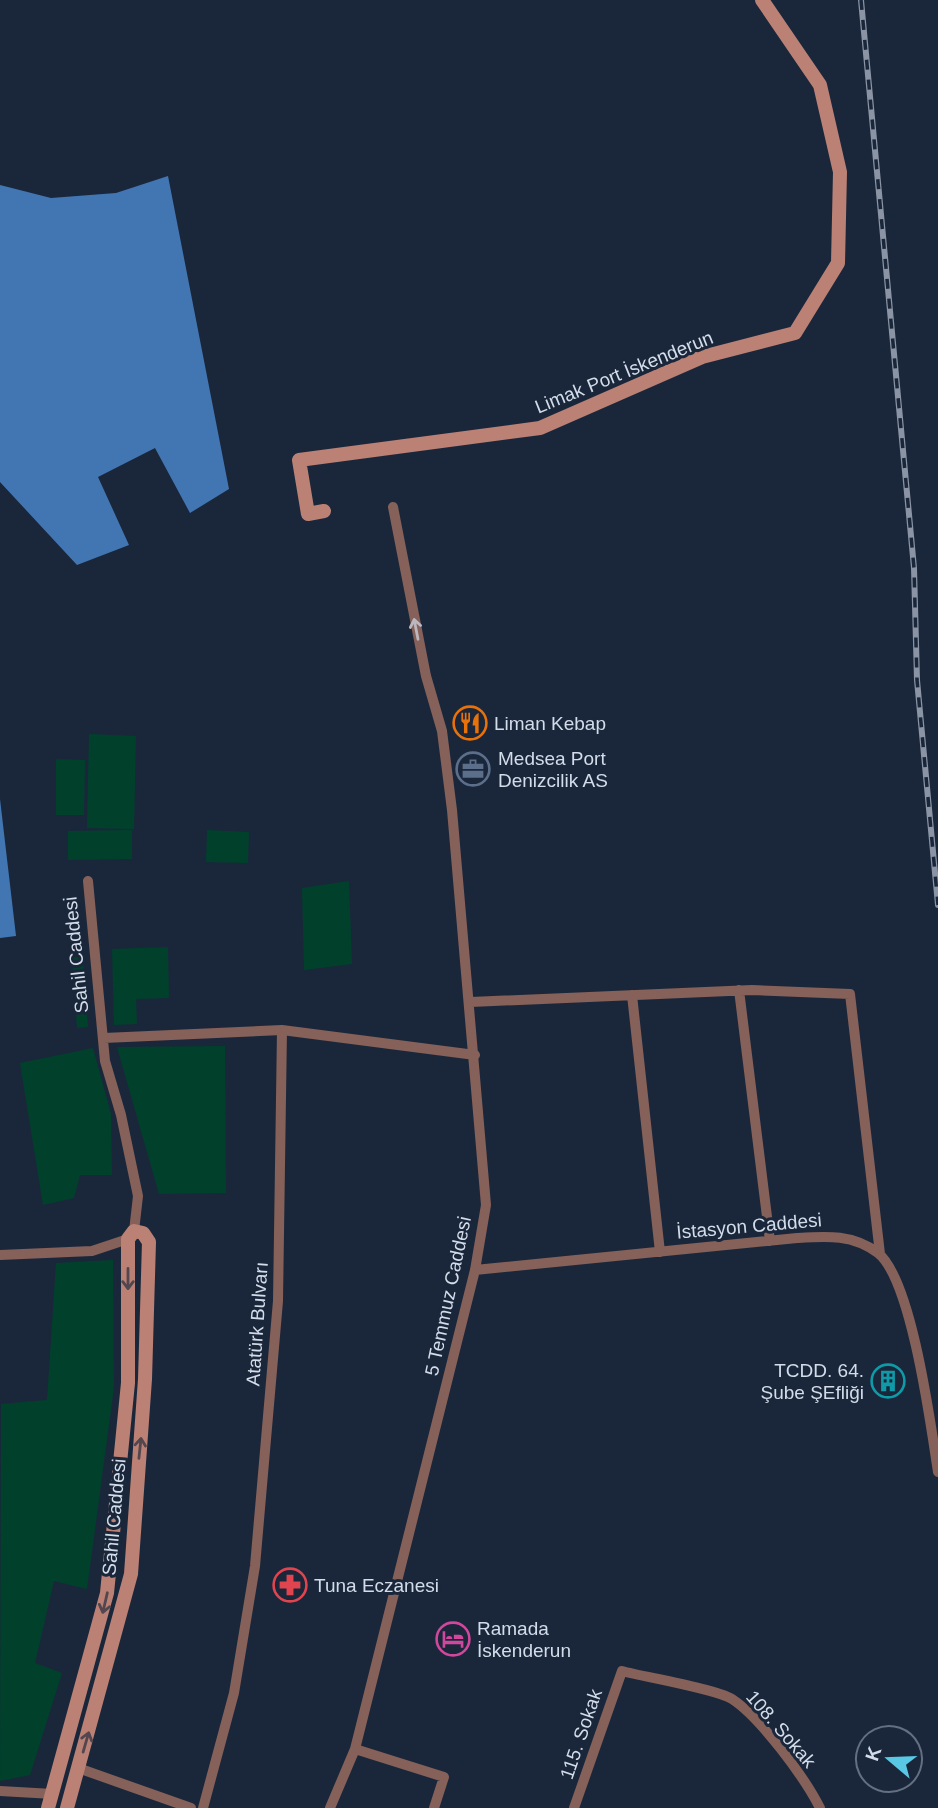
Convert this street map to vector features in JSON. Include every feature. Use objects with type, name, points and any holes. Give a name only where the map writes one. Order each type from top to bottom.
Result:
[{"type":"street","name":"Limak Port İskenderun","points":[[324,510],[308,514],[299,460],[540,428],[702,357],[795,333],[838,263],[840,172],[820,85],[762,0]]},
{"type":"street","name":"5 Temmuz Caddesi","points":[[330,1808],[355,1749],[475,1270],[486,1205],[471,1002],[442,732],[431,695],[393,507]]},
{"type":"street","name":"Sahil Caddesi","points":[[50,1801],[107,1593],[128,1383],[131,1235],[138,1196],[121,1115],[105,1061],[88,881]]},
{"type":"street","points":[[471,1002],[739,990],[850,994],[880,1254],[893,1272],[917,1346],[938,1472]]},
{"type":"street","points":[[739,990],[770,1241]]},
{"type":"street","points":[[632,995],[660,1252]]},
{"type":"street","points":[[104,1038],[282,1030],[475,1055]]},
{"type":"street","name":"Atatürk Bulvarı","points":[[203,1808],[234,1693],[255,1566],[278,1301],[282,1030]]},
{"type":"street","name":"Sahil Caddesi","points":[[67,1808],[131,1574],[134,1495],[145,1379],[149,1242],[144,1233],[131,1235]]},
{"type":"street","points":[[0,1255],[92,1251],[131,1235]]},
{"type":"street","name":"İstasyon Caddesi","points":[[475,1270],[839,1236],[859,1242],[880,1254]]},
{"type":"street","name":"108. Sokak","points":[[622,1671],[731,1698],[767,1733],[811,1791],[820,1808]]},
{"type":"street","name":"115. Sokak","points":[[574,1808],[622,1671]]},
{"type":"street","points":[[355,1749],[444,1777],[433,1808]]},
{"type":"street","points":[[78,1768],[191,1808]]},
{"type":"street","points":[[0,1791],[50,1801]]},
{"type":"street","points":[[807,1808],[811,1791]]},
{"type":"green space","points":[[89,734],[136,736],[134,829],[87,828]]},
{"type":"green space","points":[[56,759],[85,760],[84,815],[56,815]]},
{"type":"green space","points":[[132,830],[132,859],[68,860],[68,831]]},
{"type":"green space","points":[[207,830],[249,832],[248,863],[206,862]]},
{"type":"green space","points":[[349,881],[352,964],[304,970],[302,888]]},
{"type":"green space","points":[[168,947],[169,998],[136,999],[137,1024],[114,1025],[112,949]]},
{"type":"green space","points":[[72,957],[83,957],[88,1027],[77,1028]]},
{"type":"green space","points":[[225,1046],[226,1193],[159,1194],[117,1047]]},
{"type":"green space","points":[[93,1048],[111,1114],[112,1175],[80,1175],[74,1198],[43,1205],[20,1063]]},
{"type":"green space","points":[[113,1260],[114,1387],[87,1589],[54,1581],[35,1663],[62,1673],[30,1775],[0,1781],[1,1404],[47,1400],[56,1263]]},
{"type":"water","points":[[168,176],[229,489],[190,513],[155,448],[98,477],[129,545],[77,565],[0,482],[0,185],[51,198],[116,193]]},
{"type":"water","points":[[0,799],[16,936],[0,938]]},
{"type":"railway","points":[[861,0],[914,568],[917,680],[938,905]]},
{"type":"place","name":"Liman Kebap","points":[[470,723]]},
{"type":"place","name":"Medsea Port Denizcilik AS","points":[[473,769]]},
{"type":"place","name":"TCDD. 64. Şube ŞEfliği","points":[[888,1381]]},
{"type":"place","name":"Tuna Eczanesi","points":[[290,1585]]},
{"type":"place","name":"Ramada İskenderun","points":[[453,1639]]}]
